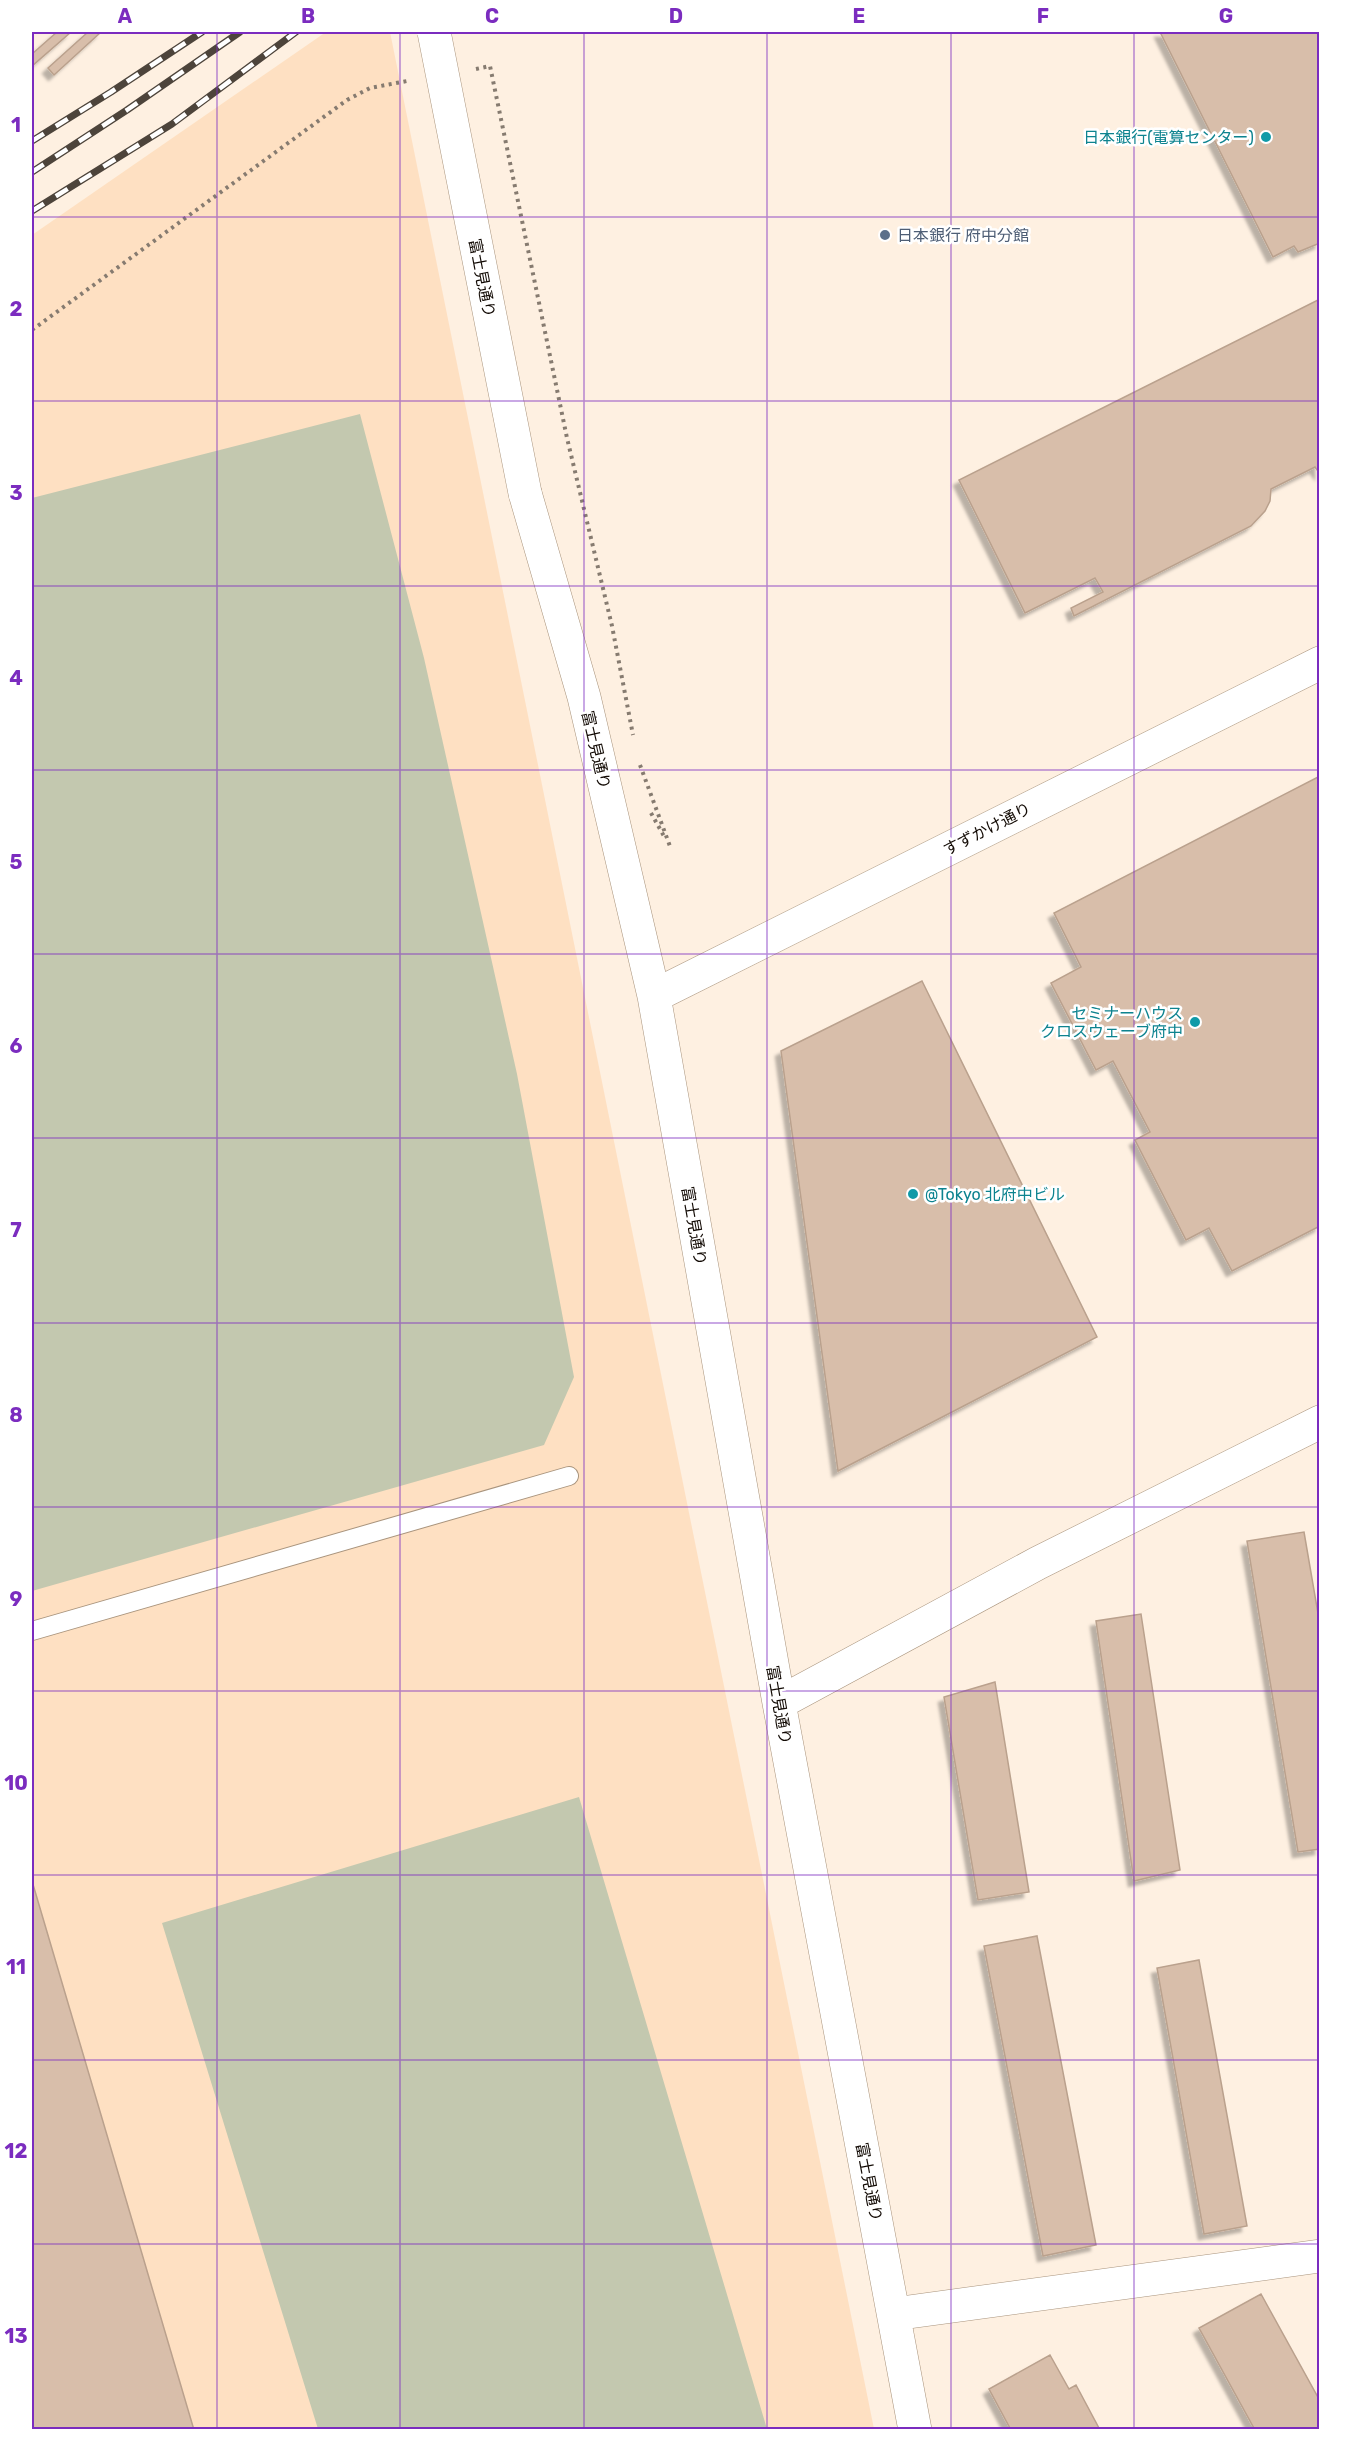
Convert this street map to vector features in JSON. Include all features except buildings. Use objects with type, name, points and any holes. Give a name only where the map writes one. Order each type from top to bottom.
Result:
[{"type":"street","name":"富士見通り","points":[[434,32],[525,493],[584,697],[654,996],[778,1703],[915,2430]]},
{"type":"street","name":"すずかけ通り","points":[[654,996],[1320,663]]},
{"type":"street","points":[[778,1703],[1038,1563],[1320,1422]]},
{"type":"street","points":[[894,2314],[1320,2256]]},
{"type":"lane","points":[[32,1631],[569,1476]]},
{"type":"path","points":[[468,70],[490,66],[567,438],[612,626],[634,739]]},
{"type":"path","points":[[32,330],[347,100],[370,88],[412,81]]},
{"type":"path","points":[[639,761],[671,849]]},
{"type":"shaded area","points":[[326,32],[390,32],[874,2429],[32,2429],[32,235]]},
{"type":"green space","points":[[360,414],[424,658],[517,1074],[574,1377],[544,1445],[32,1591],[32,498]]},
{"type":"green space","points":[[579,1797],[767,2429],[318,2429],[162,1923]]},
{"type":"railway","points":[[32,141],[202,32]]},
{"type":"railway","points":[[32,172],[240,32]]},
{"type":"railway","points":[[32,211],[172,124],[296,32]]},
{"type":"place","name":"日本銀行(電算センター)","points":[[1266,137]]},
{"type":"place","name":"日本銀行 府中分館","points":[[885,235]]},
{"type":"place","name":"セミナーハウス クロスウェーブ府中","points":[[1195,1022]]},
{"type":"place","name":"@Tokyo 北府中ビル","points":[[913,1194]]}]
